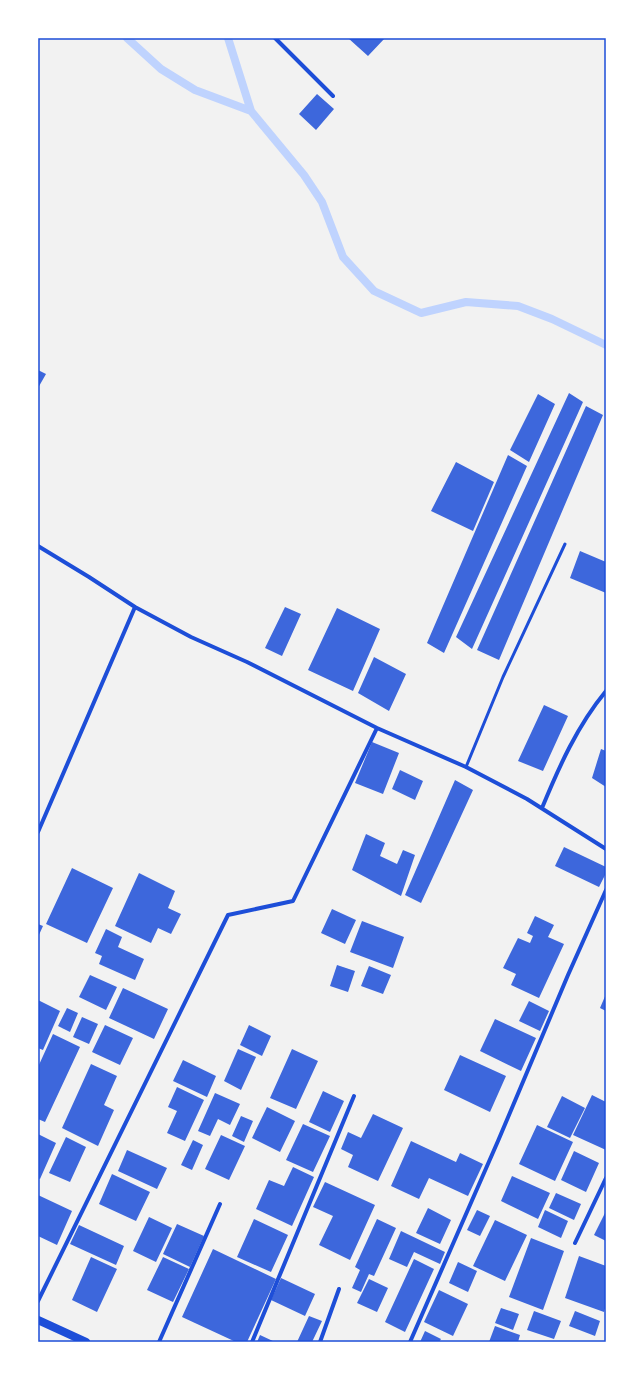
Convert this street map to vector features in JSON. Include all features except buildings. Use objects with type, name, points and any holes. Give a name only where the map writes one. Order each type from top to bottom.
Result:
[{"type":"main road","points":[[38,1320],[69,1338],[86,1342]]},
{"type":"street","points":[[275,38],[333,96]]},
{"type":"street","points":[[38,546],[90,577],[135,607],[191,637],[247,662],[377,728],[466,767],[527,799],[606,849]]},
{"type":"street","points":[[38,832],[135,607]]},
{"type":"street","points":[[542,808],[557,772],[573,741],[592,708],[606,691]]},
{"type":"street","points":[[38,1301],[228,915],[293,901],[377,728]]},
{"type":"street","points":[[410,1342],[495,1149],[568,975],[606,890]]},
{"type":"street","points":[[252,1342],[354,1096]]},
{"type":"street","points":[[575,1243],[606,1178]]},
{"type":"street","points":[[159,1342],[220,1204]]},
{"type":"street","points":[[320,1342],[339,1289]]},
{"type":"lane","points":[[466,767],[503,676],[565,544]]},
{"type":"waterway","points":[[127,38],[161,69],[195,90],[251,111]]},
{"type":"waterway","points":[[228,38],[251,111],[304,175],[322,202],[343,257],[374,291],[421,313],[466,302],[518,306],[552,319],[606,345]]}]
